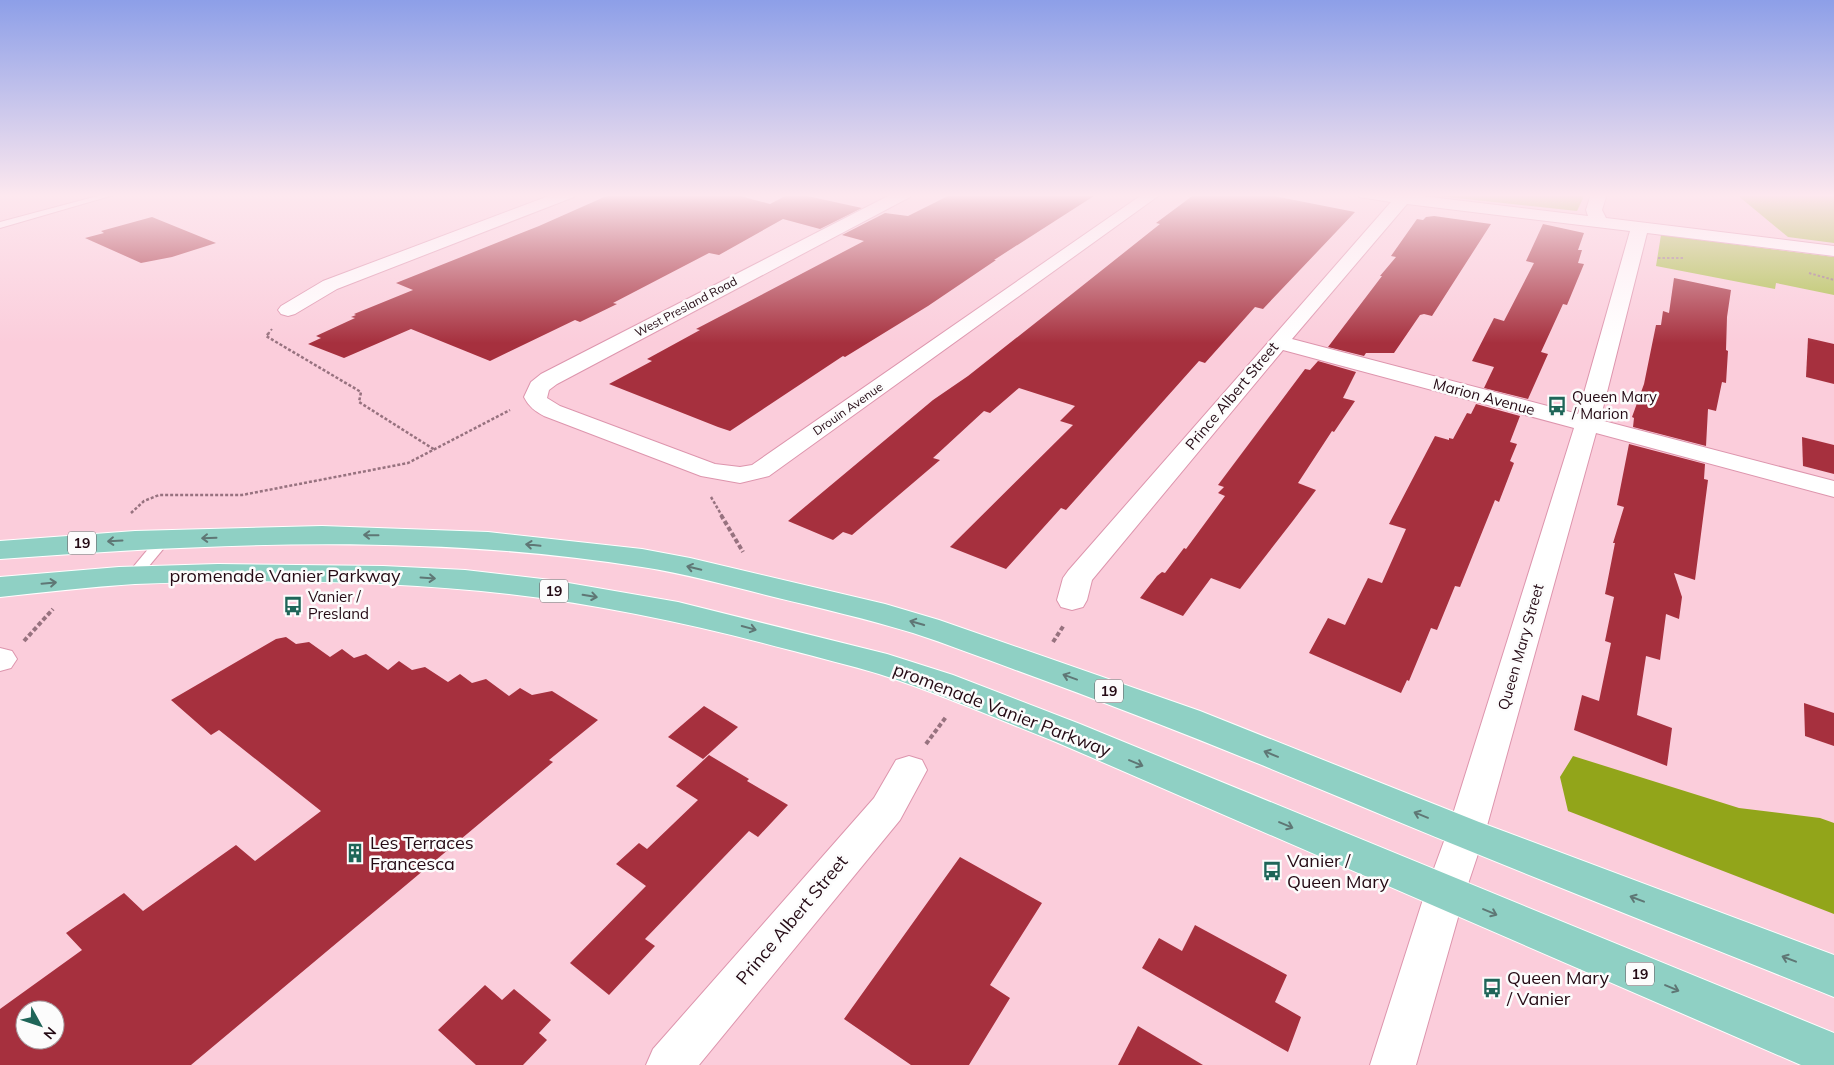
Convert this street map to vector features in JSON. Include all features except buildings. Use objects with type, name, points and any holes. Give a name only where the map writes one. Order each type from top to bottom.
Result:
[{"type":"main road","name":"19","points":[[0,550],[164,539],[322,534],[438,538],[534,545],[642,558],[690,567],[874,611],[928,627],[1041,667],[1188,720],[1466,833],[1834,976]]},
{"type":"main road","name":"promenade Vanier Parkway","points":[[0,587],[134,575],[353,574],[467,580],[583,595],[630,602],[735,625],[897,668],[961,691],[1068,733],[1834,1056]]},
{"type":"street","points":[[288,310],[330,285],[438,244]]},
{"type":"street","name":"West Presland Road","points":[[535,397],[539,387],[548,379],[808,244]]},
{"type":"street","name":"Drouin Avenue","points":[[535,397],[538,404],[552,411],[710,471],[740,475],[760,471],[1082,244]]},
{"type":"street","name":"Prince Albert Street","points":[[1072,600],[1078,578],[1363,244]]},
{"type":"street","name":"Queen Mary Street","points":[[1393,1065],[1445,893],[1466,833],[1587,424],[1636,244]]},
{"type":"street","points":[[1775,244],[1834,251]]},
{"type":"street","name":"Marion Avenue","points":[[1278,342],[1834,489]]},
{"type":"street","name":"Prince Albert Street","points":[[669,1065],[887,809],[909,770]]},
{"type":"lane","points":[[134,575],[164,539]]},
{"type":"path","points":[[288,310],[266,336],[361,392],[359,402],[435,450]]},
{"type":"path","points":[[128,516],[142,502],[156,496],[222,497],[242,495],[415,461],[535,397]]},
{"type":"path","points":[[710,471],[704,484],[746,557]]},
{"type":"path","points":[[1041,667],[1051,645],[1063,628],[1072,600]]},
{"type":"path","points":[[909,770],[961,691]]},
{"type":"green space","points":[[1660,244],[1729,244],[1834,257],[1834,295],[1776,283],[1775,289],[1656,266]]},
{"type":"green space","points":[[1573,756],[1739,808],[1820,818],[1834,823],[1834,914],[1568,811],[1560,777]]},
{"type":"place","name":"Queen Mary / Marion","points":[[1557,406]]},
{"type":"place","name":"Vanier / Presland","points":[[293,606]]},
{"type":"place","name":"Les Terraces Francesca","points":[[355,853]]},
{"type":"place","name":"Vanier / Queen Mary","points":[[1272,871]]},
{"type":"place","name":"Queen Mary / Vanier","points":[[1492,988]]}]
